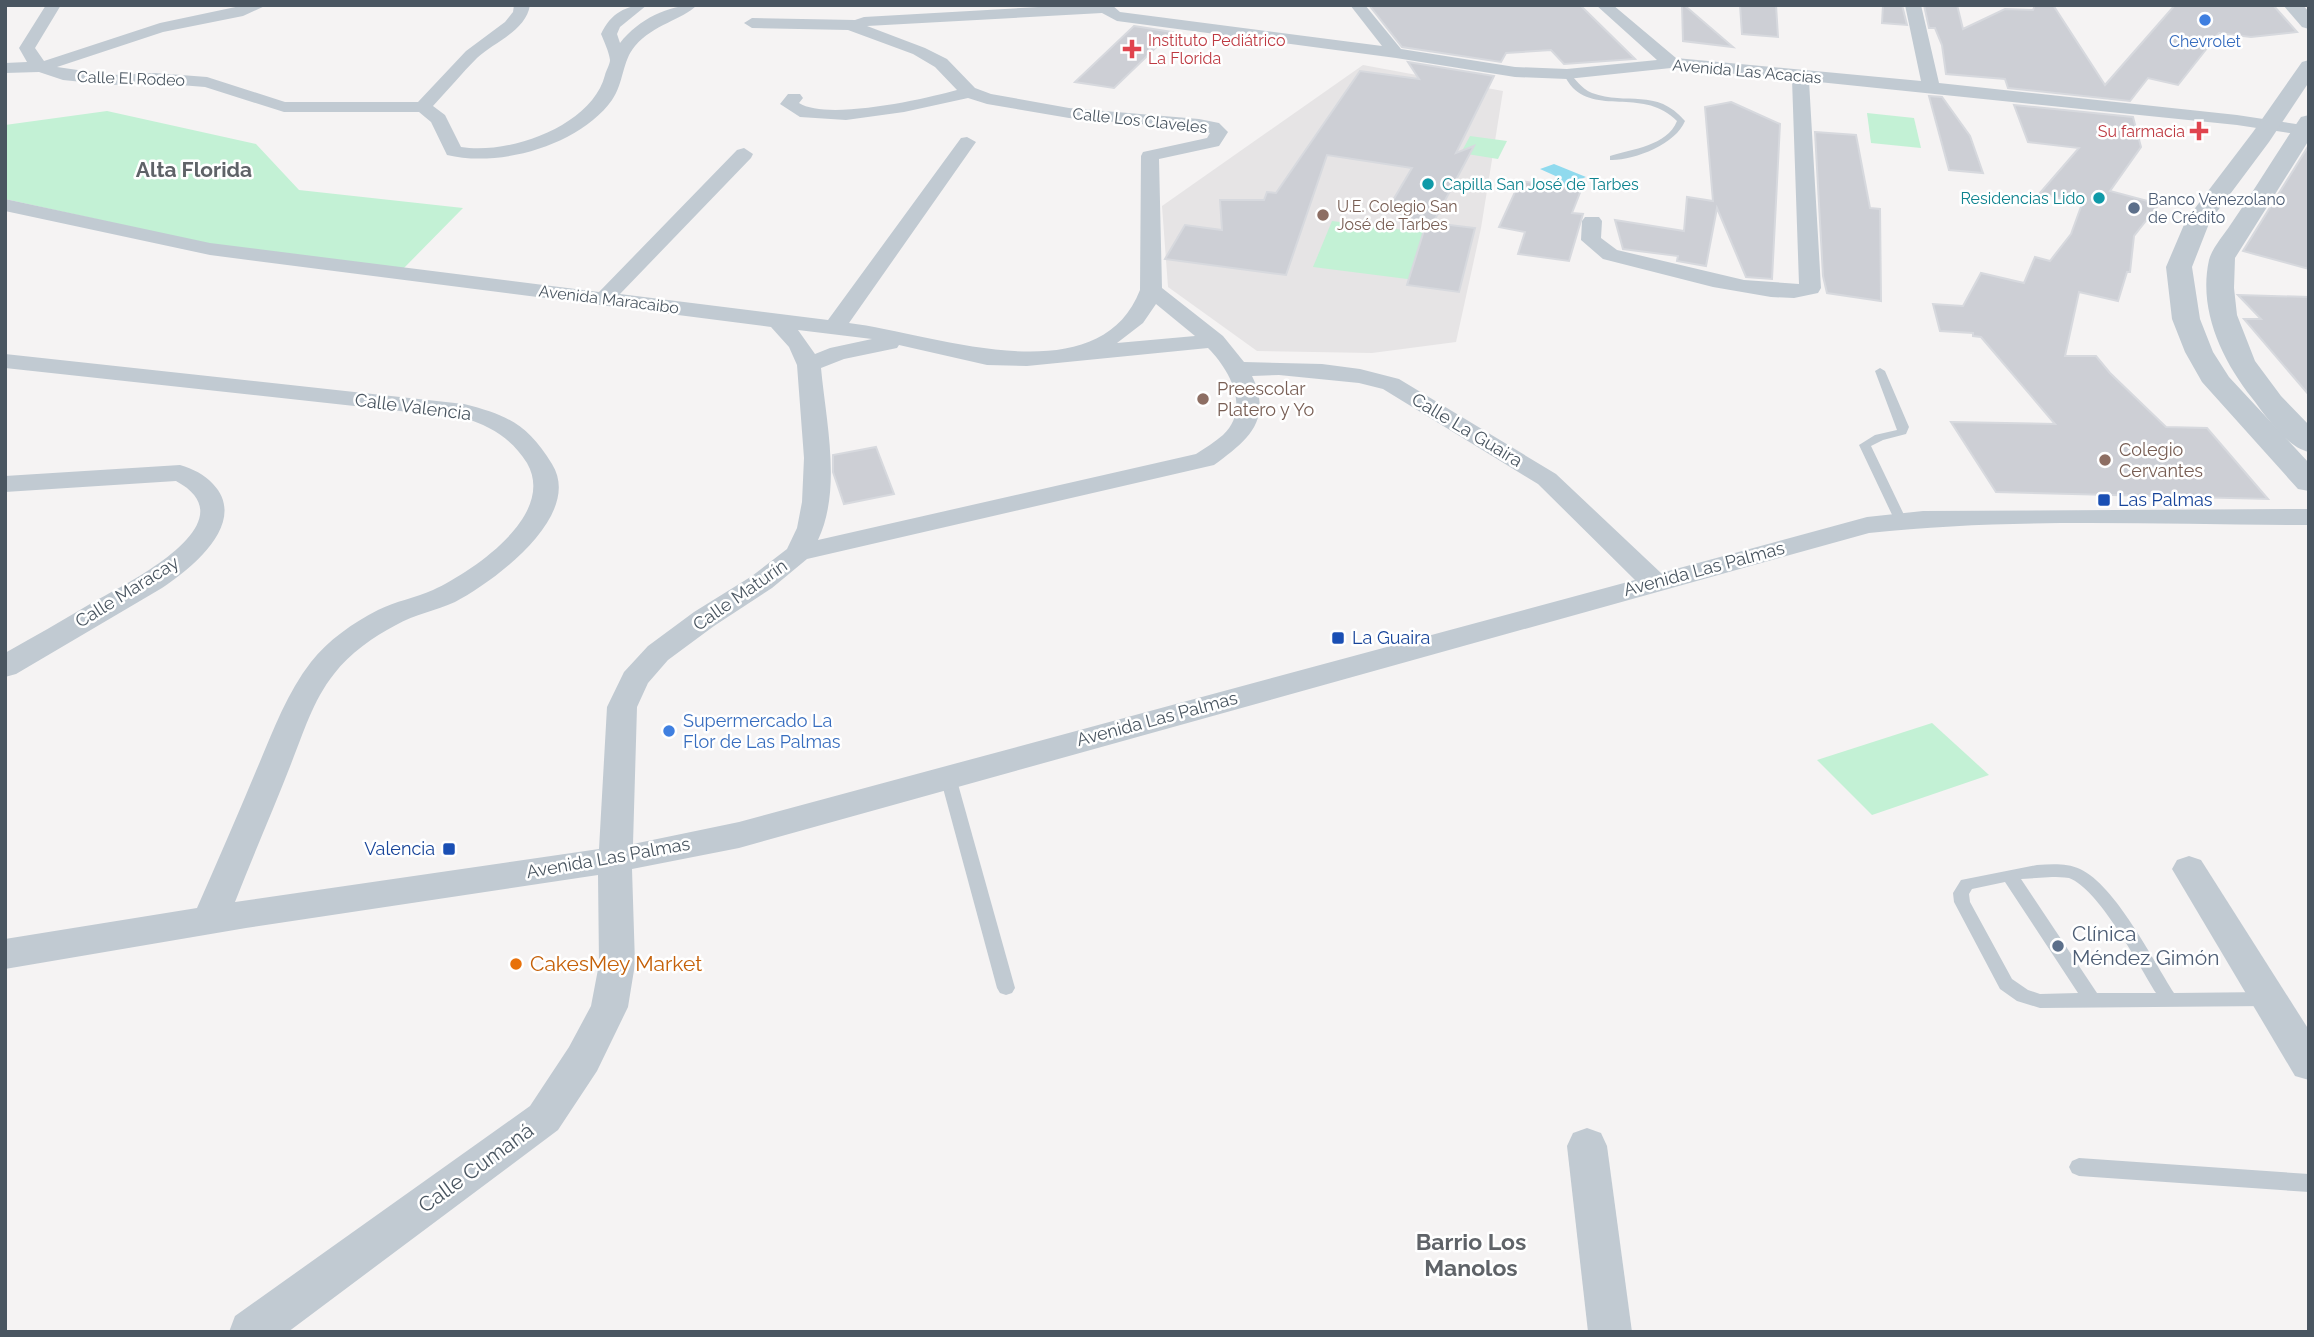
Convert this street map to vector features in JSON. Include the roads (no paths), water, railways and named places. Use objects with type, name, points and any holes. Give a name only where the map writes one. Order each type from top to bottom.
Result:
[{"type":"street","points":[[54,5],[27,48],[41,67],[160,28],[238,13],[260,5]]},
{"type":"street","points":[[522,5],[522,12],[511,25],[472,54],[423,107],[439,119],[454,152],[495,154],[518,149],[542,140],[593,111],[606,97],[618,60],[637,36],[653,22],[690,5]]},
{"type":"street","points":[[618,60],[609,34],[613,25],[640,5]]},
{"type":"street","points":[[1357,5],[1396,53]]},
{"type":"street","points":[[1603,5],[1671,63]]},
{"type":"street","points":[[1913,5],[1931,87]]},
{"type":"street","points":[[2292,5],[2309,23]]},
{"type":"street","points":[[752,23],[855,25],[864,22],[1105,7]]},
{"type":"street","name":"Avenida Las Acacias","points":[[1105,7],[1117,16],[1396,53],[1515,72],[1567,74],[1671,63],[1931,87],[2307,128]]},
{"type":"street","points":[[794,98],[789,104],[796,111],[838,115],[892,109],[968,92],[941,62],[919,51],[856,30],[855,25]]},
{"type":"street","points":[[2309,66],[2198,220],[2179,267],[2186,319],[2208,369],[2309,482]]},
{"type":"street","name":"Calle El Rodeo","points":[[5,68],[41,67],[63,75],[112,80],[165,79],[207,82],[284,107],[423,107]]},
{"type":"street","points":[[1592,221],[1591,240],[1610,255],[1759,288],[1802,292],[1810,288],[1800,76]]},
{"type":"street","name":"Calle Los Claveles","points":[[968,92],[1026,107],[1199,124],[1213,127],[1219,132],[1213,142],[1150,156],[1152,290]]},
{"type":"street","points":[[2307,128],[2222,258],[2220,280],[2224,321],[2230,344],[2262,390],[2309,443]]},
{"type":"street","points":[[834,327],[967,142]]},
{"type":"street","points":[[604,299],[744,154]]},
{"type":"street","name":"Avenida Maracaibo","points":[[5,205],[210,249],[834,327],[986,358],[1027,359],[1215,341]]},
{"type":"street","points":[[798,553],[1205,460],[1225,449],[1240,434],[1251,406],[1246,380],[1215,341],[1152,290],[1147,307],[1118,336],[1084,352]]},
{"type":"street","name":"Calle Maturín","points":[[615,860],[622,707],[635,679],[658,653],[704,619],[762,582],[798,553],[810,528],[816,502],[817,458],[809,365],[799,345],[777,320]]},
{"type":"street","points":[[809,365],[857,349],[910,341]]},
{"type":"street","name":"Calle Valencia","points":[[5,361],[476,414],[504,425],[522,438],[547,477],[543,502],[530,528],[511,551],[478,576],[444,596],[392,615],[351,640],[323,667],[300,705],[210,919]]},
{"type":"street","name":"Calle La Guaira","points":[[1238,369],[1322,371],[1360,376],[1391,384],[1547,479],[1654,582]]},
{"type":"street","name":"Calle Maracay","points":[[5,484],[180,473],[196,480],[207,489],[214,512],[196,546],[170,569],[5,667]]},
{"type":"street","name":"Avenida Las Palmas","points":[[5,954],[210,919],[615,860],[739,835],[1867,525],[2010,517],[2309,517]]},
{"type":"street","name":"Calle Cumaná","points":[[251,1332],[544,1118],[583,1059],[609,1007],[617,964],[615,860]]},
{"type":"street","points":[[2189,869],[2309,1064]]},
{"type":"street","points":[[1587,1146],[1610,1332]]},
{"type":"lane","points":[[1567,74],[1572,85],[1580,91],[1593,96],[1654,101],[1667,105],[1681,121],[1680,130],[1672,137],[1613,158]]},
{"type":"lane","points":[[1880,371],[1903,428],[1902,432],[1879,437],[1865,445],[1901,521]]},
{"type":"lane","points":[[948,777],[1006,988]]},
{"type":"lane","points":[[2169,999],[2099,894],[2088,882],[2065,871],[2009,875],[1967,884],[1962,892],[1962,902],[2006,984],[2023,996],[2040,1000],[2269,999]]},
{"type":"lane","points":[[2009,875],[2091,999]]},
{"type":"lane","points":[[2079,1167],[2309,1183]]},
{"type":"water","points":[[1554,164],[1586,177],[1564,186],[1553,181],[1560,178],[1540,169]]},
{"type":"place","name":"Chevrolet","points":[[2205,20]]},
{"type":"place","name":"Instituto Pediátrico La Florida","points":[[1132,49]]},
{"type":"place","name":"Su farmacia","points":[[2199,131]]},
{"type":"place","name":"Capilla San José de Tarbes","points":[[1428,184]]},
{"type":"place","name":"Residencias Lido","points":[[2099,198]]},
{"type":"place","name":"Banco Venezolano de Crédito","points":[[2134,208]]},
{"type":"place","name":"U.E. Colegio San José de Tarbes","points":[[1323,215]]},
{"type":"place","name":"Preescolar Platero y Yo","points":[[1203,399]]},
{"type":"place","name":"Colegio Cervantes","points":[[2105,460]]},
{"type":"place","name":"Las Palmas","points":[[2104,500]]},
{"type":"place","name":"La Guaira","points":[[1338,638]]},
{"type":"place","name":"Supermercado La Flor de Las Palmas","points":[[669,731]]},
{"type":"place","name":"Valencia","points":[[449,849]]},
{"type":"place","name":"Clínica Méndez Gimón","points":[[2058,946]]},
{"type":"place","name":"CakesMey Market","points":[[516,964]]},
{"type":"district","name":"Alta Florida","points":[[194,170]]},
{"type":"district","name":"Barrio Los Manolos","points":[[1471,1255]]}]
